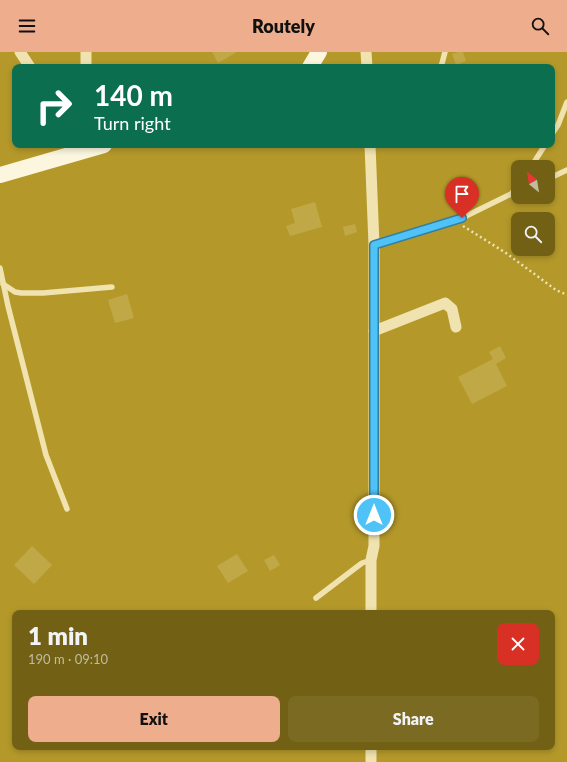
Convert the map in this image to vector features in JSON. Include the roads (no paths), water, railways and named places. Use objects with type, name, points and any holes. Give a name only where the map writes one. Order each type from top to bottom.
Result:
[{"type":"street","points":[[20,52],[28,64]]},
{"type":"street","points":[[86,52],[86,64]]},
{"type":"street","points":[[312,64],[319,52]]},
{"type":"street","points":[[366,52],[367,64]]},
{"type":"street","points":[[0,175],[88,148]]},
{"type":"street","points":[[370,148],[374,245],[374,546],[371,560],[371,610]]},
{"type":"street","points":[[374,331],[445,303],[452,309],[456,327]]},
{"type":"street","points":[[371,750],[371,762]]},
{"type":"lane","points":[[442,64],[445,52]]},
{"type":"lane","points":[[555,130],[567,102]]},
{"type":"lane","points":[[535,160],[543,148]]},
{"type":"lane","points":[[555,176],[567,170]]},
{"type":"lane","points":[[374,245],[462,218],[511,194]]},
{"type":"lane","points":[[0,268],[8,306],[46,455],[67,509]]},
{"type":"lane","points":[[3,284],[15,292],[21,293],[43,293],[112,287]]},
{"type":"lane","points":[[316,598],[362,563],[371,560]]}]
